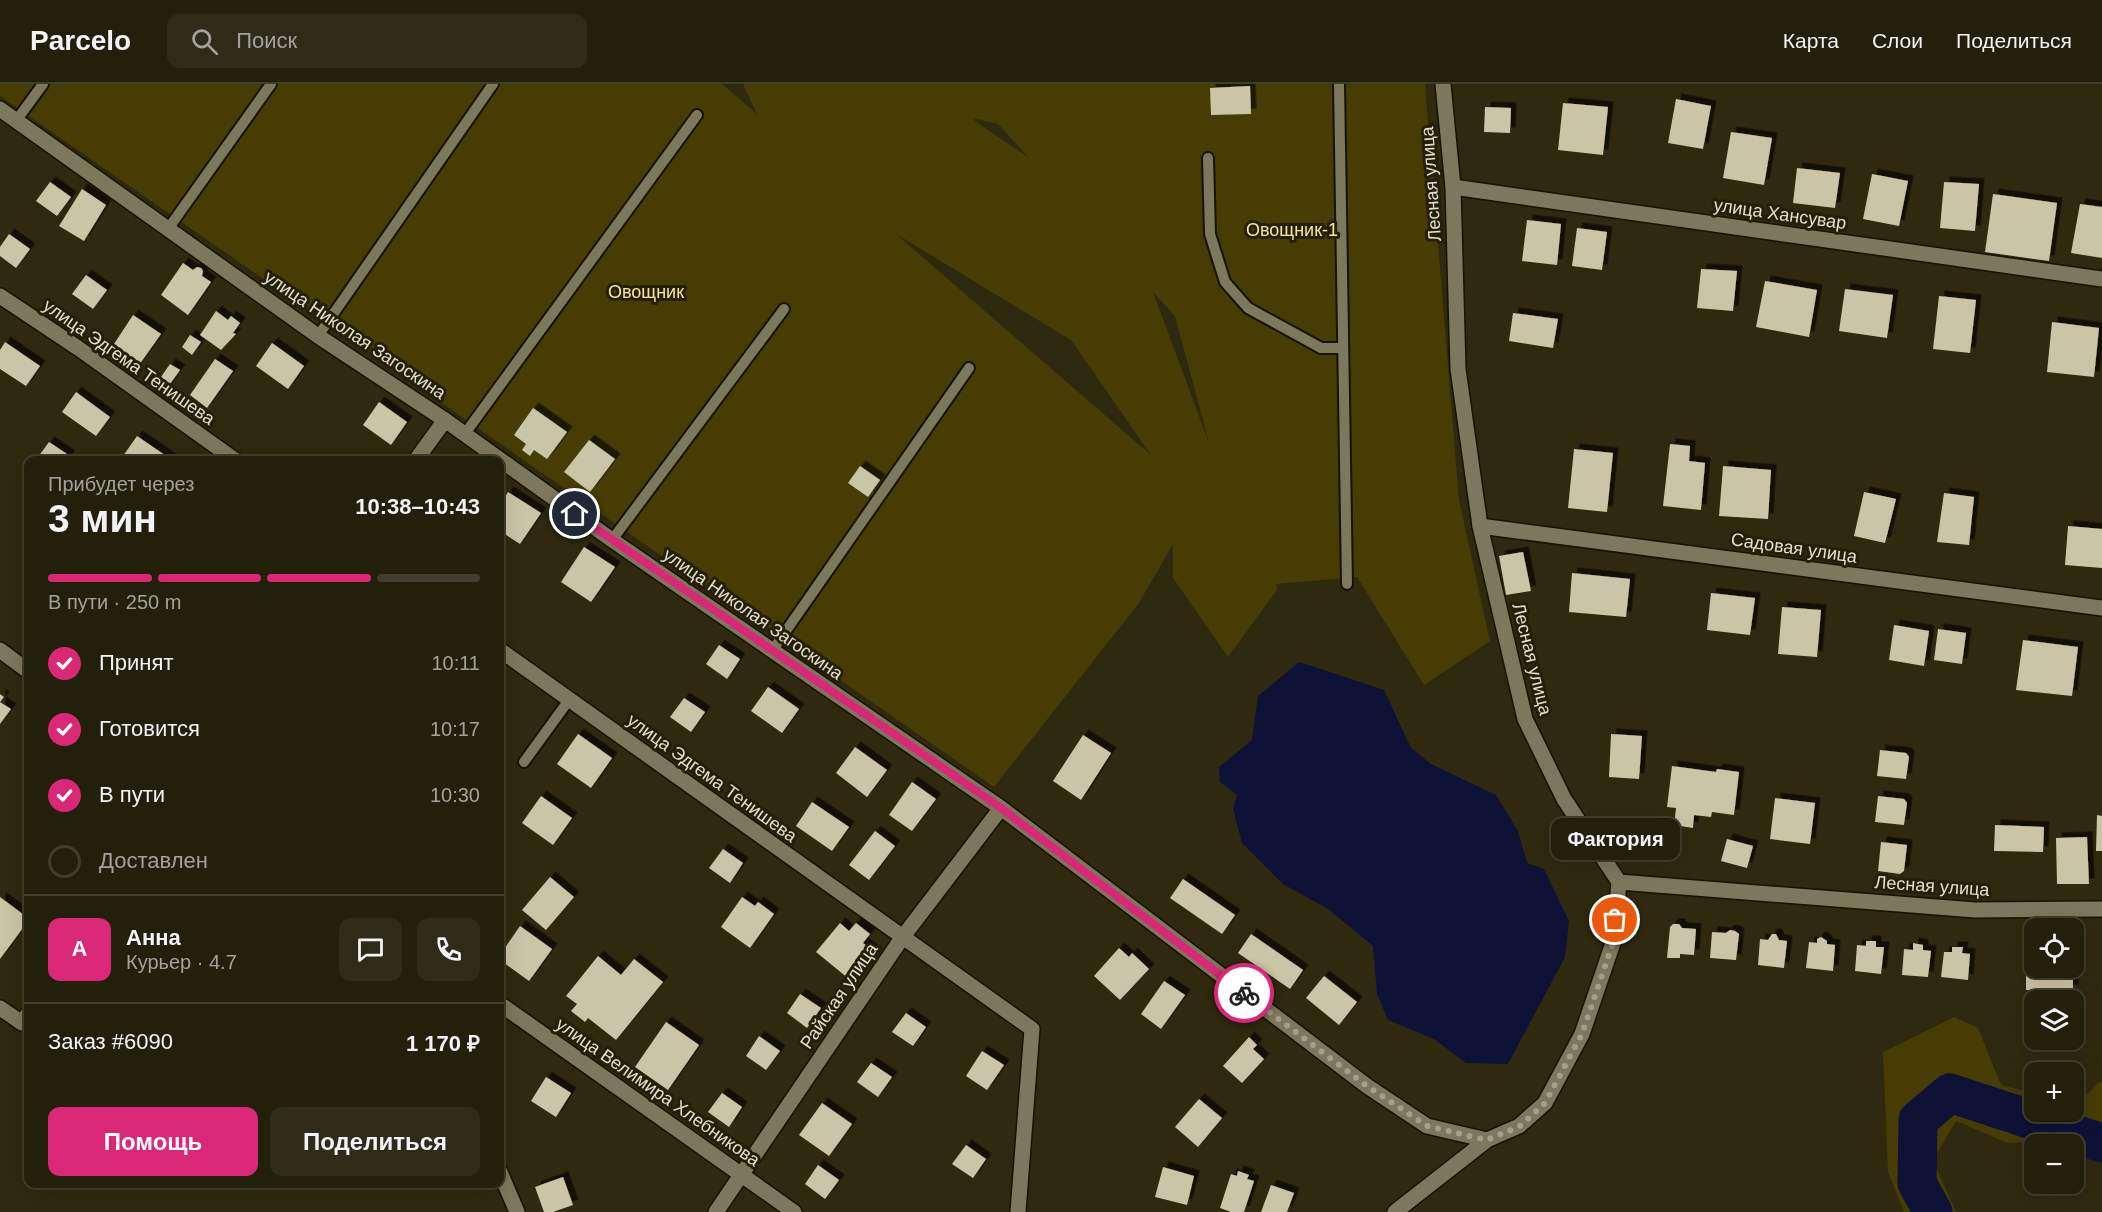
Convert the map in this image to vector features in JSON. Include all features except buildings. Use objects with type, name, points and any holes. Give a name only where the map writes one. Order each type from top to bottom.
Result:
[{"type":"street","name":"Лесная улица","points":[[1443,84],[1453,187],[1458,369],[1480,526],[1525,719],[1564,799],[1619,882],[1975,910],[2102,909]]},
{"type":"street","name":"улица Николая Загоскина","points":[[0,109],[318,336],[445,420],[494,456]]},
{"type":"street","name":"улица Хансувар","points":[[1453,187],[2102,279]]},
{"type":"street","name":"улица Эдгема Тенишева","points":[[0,296],[78,348],[229,456]]},
{"type":"street","points":[[419,456],[445,420]]},
{"type":"street","name":"улица Николая Загоскина","points":[[504,463],[1001,808],[1367,1086],[1427,1126],[1487,1140]]},
{"type":"street","name":"Садовая улица","points":[[1480,526],[2102,608]]},
{"type":"street","points":[[0,650],[24,668]]},
{"type":"street","name":"улица Эдгема Тенишева","points":[[504,653],[1032,1029],[1018,1212]]},
{"type":"street","name":"Райская улица","points":[[716,1212],[902,938],[1001,808]]},
{"type":"street","points":[[1395,1212],[1487,1140],[1520,1126],[1545,1103],[1582,1034],[1614,940],[1619,882]]},
{"type":"street","name":"улица Велимира Хлебникова","points":[[504,1007],[794,1212]]},
{"type":"street","points":[[0,1008],[22,1023],[24,1020]]},
{"type":"street","points":[[504,1181],[517,1212]]},
{"type":"lane","points":[[16,121],[43,84]]},
{"type":"lane","points":[[168,229],[271,84]]},
{"type":"lane","points":[[318,336],[493,84]]},
{"type":"lane","points":[[1339,84],[1347,584]]},
{"type":"lane","points":[[464,435],[697,115]]},
{"type":"lane","points":[[1208,158],[1210,234],[1225,282],[1248,308],[1321,348],[1343,348]]},
{"type":"lane","points":[[612,540],[784,309]]},
{"type":"lane","points":[[772,651],[969,368]]},
{"type":"lane","points":[[524,762],[569,700]]},
{"type":"green space","name":"Овощник","points":[[0,84],[722,84],[757,114],[743,84],[1425,84],[1459,500],[1490,641],[1424,685],[1357,577],[1276,584],[1277,590],[1228,657],[1173,578],[1173,544],[1139,603],[994,787],[0,96]],"holes":[[[973,118],[998,124],[1029,158],[975,121]],[[896,234],[1071,340],[1151,455]],[[1153,292],[1175,316],[1209,443]]]},
{"type":"green space","points":[[1954,1017],[1978,1028],[2001,1085],[2024,1091],[2024,1122],[2084,1122],[2084,1098],[2102,1081],[2102,1139],[2084,1140],[2084,1134],[2024,1134],[2024,1142],[2008,1143],[1956,1121],[1933,1160],[1956,1212],[1904,1212],[1888,1172],[1883,1052]]},
{"type":"shaded area","points":[[1299,662],[1384,690],[1411,748],[1431,764],[1496,795],[1518,831],[1527,863],[1544,869],[1569,921],[1565,957],[1508,1064],[1466,1063],[1434,1039],[1388,1020],[1377,994],[1373,946],[1328,909],[1283,884],[1242,843],[1233,809],[1237,795],[1220,782],[1219,767],[1252,740],[1258,696]]},
{"type":"waterway","points":[[1933,1212],[1917,1183],[1918,1120],[1950,1093],[2102,1143]]},
{"type":"way so far","points":[[1244,993],[1367,1086],[1427,1126],[1487,1140],[1520,1126],[1545,1103],[1582,1034],[1614,940],[1615,920]]},
{"type":"place","name":"Фактория","points":[[1615,920]]},
{"type":"route","points":[[575,514],[1001,808],[1244,993]]},
{"type":"park label","name":"Овощник-1","points":[[1292,230]]}]
